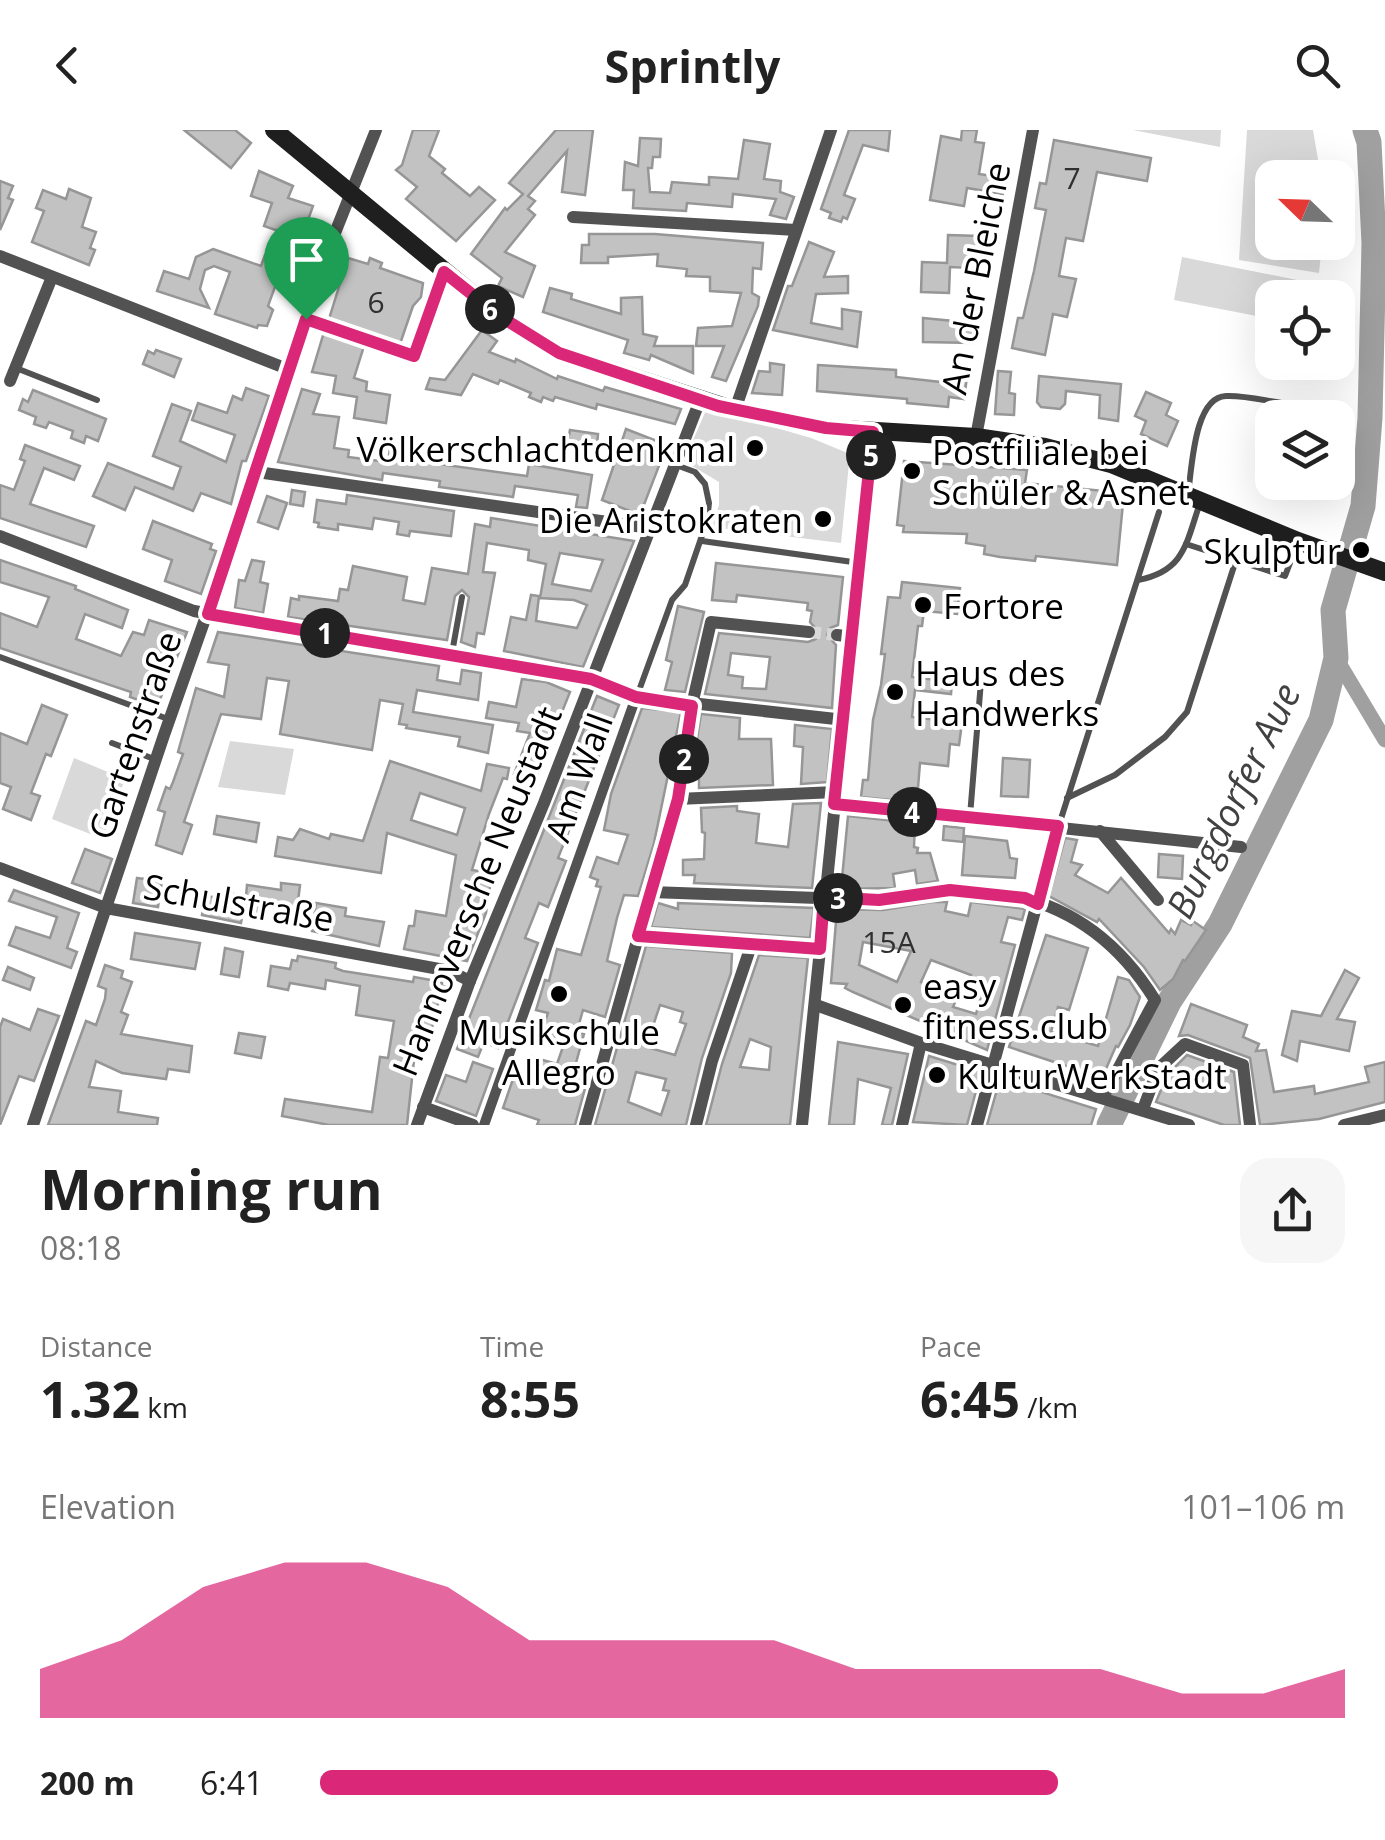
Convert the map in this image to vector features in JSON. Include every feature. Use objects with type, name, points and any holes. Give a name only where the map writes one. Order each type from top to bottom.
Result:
[{"type":"main road","points":[[274,130],[498,315],[559,353],[735,410],[826,428],[976,436],[1095,459],[1385,572]]},
{"type":"street","name":"Gartenstraße","points":[[33,1125],[169,720],[258,472],[306,319],[376,130]]},
{"type":"street","points":[[735,410],[832,130]]},
{"type":"street","name":"An der Bleiche","points":[[976,436],[1033,130]]},
{"type":"street","points":[[573,217],[796,230]]},
{"type":"street","points":[[0,256],[290,370]]},
{"type":"street","points":[[13,375],[52,277]]},
{"type":"street","name":"Hannoversche Neustadt","points":[[417,1125],[700,400]]},
{"type":"street","points":[[802,1125],[873,432]]},
{"type":"street","points":[[258,472],[650,528]]},
{"type":"street","points":[[0,536],[208,614],[591,679],[636,697],[844,720]]},
{"type":"street","points":[[585,1125],[678,799],[692,706],[711,622],[809,632]]},
{"type":"street","points":[[837,636],[854,638]]},
{"type":"street","name":"Am Wall","points":[[484,1125],[636,697]]},
{"type":"street","points":[[678,799],[835,798],[970,818],[1241,847]]},
{"type":"street","points":[[978,1125],[1058,826]]},
{"type":"street","points":[[1100,832],[1158,900]]},
{"type":"street","name":"Schulstraße","points":[[0,868],[106,908],[450,972],[470,981]]},
{"type":"street","points":[[651,892],[879,900],[950,890],[1025,898],[1060,910],[1095,930],[1143,981],[1155,1000],[1106,1098]]},
{"type":"street","points":[[638,936],[820,949]]},
{"type":"street","points":[[696,1125],[712,1061],[752,943]]},
{"type":"street","points":[[816,1005],[921,1043],[1189,1125]]},
{"type":"street","points":[[902,1125],[921,1043]]},
{"type":"street","points":[[1136,1107],[1158,1069],[1185,1044],[1242,1064],[1250,1125]]},
{"type":"street","points":[[423,1107],[473,1125]]},
{"type":"street","points":[[1344,1125],[1385,1115]]},
{"type":"lane","points":[[306,319],[414,356],[444,272]]},
{"type":"lane","points":[[13,375],[97,400]]},
{"type":"lane","points":[[1137,580],[1160,576],[1172,566],[1186,544],[1204,408],[1213,399],[1226,396],[1258,400]]},
{"type":"lane","name":"Am Wall","points":[[636,697],[672,600],[685,584],[702,540],[709,503],[705,484],[695,472],[675,465]]},
{"type":"lane","points":[[1058,826],[1158,512]]},
{"type":"lane","points":[[702,540],[861,563]]},
{"type":"lane","points":[[1186,544],[1285,576],[1298,541]]},
{"type":"lane","points":[[1068,798],[1115,775],[1165,736],[1186,712],[1236,560]]},
{"type":"lane","points":[[452,655],[462,597]]},
{"type":"lane","points":[[0,657],[169,720]]},
{"type":"lane","points":[[970,818],[981,682]]},
{"type":"lane","points":[[112,743],[156,760]]},
{"type":"shaded area","points":[[1133,130],[1221,130],[1220,147]]},
{"type":"shaded area","points":[[1247,130],[1313,130],[1318,160],[1255,160],[1255,260],[1320,260],[1319,273],[1239,260]]},
{"type":"shaded area","points":[[1182,257],[1297,280],[1255,280],[1255,316],[1174,300]]},
{"type":"shaded area","points":[[707,408],[811,438],[850,454],[841,543],[712,527],[719,505],[719,482],[684,461]]},
{"type":"shaded area","points":[[230,741],[294,749],[285,795],[218,787]]},
{"type":"shaded area","points":[[74,758],[125,779],[103,839],[52,819]]},
{"type":"building","points":[[184,130],[235,130],[251,143],[231,168]]},
{"type":"building","points":[[413,130],[439,130],[429,156],[445,169],[442,173],[470,196],[479,187],[495,200],[456,241],[406,199],[417,187],[396,170],[402,165]]},
{"type":"building","points":[[556,130],[593,130],[585,195],[562,192],[567,151],[528,196],[535,201],[528,209],[535,215],[505,252],[535,266],[523,297],[498,286],[502,278],[471,254],[505,208],[523,194],[509,183]]},
{"type":"building","points":[[849,130],[890,130],[888,151],[863,145],[844,195],[855,199],[847,219],[843,217],[841,222],[829,218],[831,213],[821,209]]},
{"type":"building","points":[[962,130],[977,130],[975,142],[984,143],[979,174],[1006,178],[1003,194],[967,188],[964,206],[930,200],[941,136],[961,140]]},
{"type":"building","points":[[640,138],[661,139],[660,157],[653,157],[652,168],[648,168],[650,192],[670,193],[672,182],[709,185],[709,177],[738,179],[744,140],[770,144],[764,179],[781,181],[780,192],[794,197],[786,219],[770,215],[776,199],[733,194],[732,207],[687,203],[686,211],[633,208],[634,190],[623,190],[625,162],[638,166]]},
{"type":"building","points":[[1054,140],[1151,158],[1147,181],[1097,172],[1083,241],[1066,238],[1059,276],[1076,279],[1067,317],[1053,314],[1045,355],[1012,348],[1034,271],[1046,210],[1035,208],[1040,183],[1046,184]]},
{"type":"building","points":[[259,171],[293,186],[288,198],[313,206],[301,239],[264,226],[272,203],[251,196]]},
{"type":"building","points":[[0,181],[13,186],[8,198],[13,200],[0,230]]},
{"type":"building","points":[[69,189],[91,198],[82,227],[96,232],[89,265],[32,242],[44,211],[36,208],[43,190],[66,199]]},
{"type":"building","points":[[589,234],[655,234],[763,243],[761,269],[753,268],[752,293],[759,297],[758,306],[726,381],[712,377],[724,346],[696,346],[698,328],[732,326],[741,293],[710,291],[710,277],[686,276],[687,269],[657,266],[658,254],[608,257],[608,263],[581,263],[582,245],[589,245]]},
{"type":"building","points":[[948,235],[979,236],[978,257],[972,257],[971,268],[950,267],[949,293],[921,292],[922,262],[947,263]]},
{"type":"building","points":[[809,242],[834,252],[824,277],[848,276],[848,293],[816,294],[811,323],[842,329],[842,309],[861,312],[857,347],[773,330]]},
{"type":"building","points":[[213,249],[261,266],[265,255],[284,262],[268,306],[273,310],[267,326],[257,328],[215,314],[230,272],[214,266],[205,270],[200,289],[209,308],[157,291],[164,271],[189,279],[196,257]]},
{"type":"building","points":[[348,258],[368,264],[370,258],[382,263],[380,268],[423,283],[421,297],[413,306],[400,344],[329,319]]},
{"type":"building","points":[[550,288],[572,294],[571,299],[621,314],[621,298],[642,297],[643,334],[657,337],[654,346],[693,346],[693,373],[651,355],[649,360],[624,353],[628,340],[543,312]]},
{"type":"building","points":[[923,318],[974,323],[973,343],[923,342]]},
{"type":"building","points":[[482,330],[497,341],[489,352],[515,362],[516,359],[557,379],[558,376],[603,391],[605,387],[681,409],[675,424],[555,397],[553,401],[543,397],[541,402],[529,397],[531,393],[500,380],[498,384],[473,374],[461,395],[426,389],[430,378],[445,380]]},
{"type":"building","points":[[324,332],[364,346],[354,378],[367,382],[366,391],[390,395],[386,423],[354,418],[357,397],[333,393],[336,376],[312,372]]},
{"type":"building","points":[[156,350],[181,359],[174,377],[143,364],[148,351],[154,354]]},
{"type":"building","points":[[770,363],[784,365],[782,395],[752,393],[759,371],[770,372]]},
{"type":"building","points":[[818,365],[896,370],[896,377],[950,383],[951,376],[967,377],[964,399],[949,397],[948,407],[817,391]]},
{"type":"building","points":[[998,371],[1011,372],[1009,393],[1015,394],[1014,415],[995,414]]},
{"type":"building","points":[[1039,376],[1121,384],[1118,421],[1099,418],[1100,395],[1066,391],[1065,404],[1060,409],[1041,407],[1037,402]]},
{"type":"building","points":[[246,388],[269,396],[246,461],[242,461],[231,504],[201,493],[193,511],[135,487],[125,510],[93,496],[108,463],[173,489],[181,467],[153,456],[172,404],[191,411],[180,441],[226,462],[235,435],[192,420],[198,403],[227,413],[233,396],[242,400]]},
{"type":"building","points":[[302,389],[320,394],[313,414],[339,417],[334,448],[349,450],[348,457],[388,462],[390,449],[432,455],[431,463],[527,476],[529,464],[592,475],[587,508],[576,507],[578,495],[515,486],[513,497],[439,487],[440,481],[383,473],[382,480],[278,462]]},
{"type":"building","points":[[33,390],[106,419],[98,441],[86,436],[84,443],[71,438],[73,431],[49,422],[46,428],[34,424],[36,417],[19,410],[23,399],[28,402]]},
{"type":"building","points":[[1146,392],[1171,403],[1166,415],[1178,421],[1167,446],[1141,434],[1146,421],[1135,416]]},
{"type":"building","points":[[626,429],[667,445],[640,515],[602,500]]},
{"type":"building","points":[[570,430],[598,434],[597,446],[568,441]]},
{"type":"building","points":[[25,445],[80,466],[74,480],[44,468],[30,504],[94,526],[86,547],[0,518],[0,485],[14,490],[25,461],[20,459]]},
{"type":"building","points":[[904,461],[1027,470],[1025,483],[1124,493],[1117,565],[1036,556],[1035,561],[1000,557],[984,554],[985,546],[966,543],[967,534],[903,532],[904,526],[897,525]]},
{"type":"building","points":[[292,490],[305,492],[303,506],[290,504]]},
{"type":"building","points":[[347,495],[454,511],[451,536],[410,531],[409,536],[397,534],[399,522],[374,518],[372,529],[338,524],[338,530],[318,527],[319,523],[314,522],[317,500],[346,504]]},
{"type":"building","points":[[267,496],[287,503],[278,529],[258,522]]},
{"type":"building","points":[[491,518],[634,541],[583,667],[504,651],[511,617],[526,620],[531,595],[539,596],[536,621],[577,628],[587,605],[574,600],[540,598],[546,564],[528,560],[529,550],[487,543],[483,572],[495,573],[484,634],[477,633],[475,647],[461,642],[469,597],[462,590],[455,596],[447,640],[288,617],[291,598],[338,601],[340,589],[348,590],[353,566],[407,577],[403,600],[425,604],[432,568],[468,574],[475,524],[490,527]],"holes":[[[560,553],[603,560],[591,591],[552,584]]]},
{"type":"building","points":[[153,521],[212,544],[210,549],[216,551],[201,594],[165,581],[172,560],[143,549]]},
{"type":"building","points":[[0,560],[76,586],[75,589],[128,610],[122,628],[85,614],[76,639],[121,656],[133,632],[144,635],[149,620],[187,632],[157,707],[130,697],[131,692],[0,648],[0,613],[37,627],[49,597],[0,582]]},
{"type":"building","points":[[252,560],[264,562],[260,582],[268,584],[263,613],[235,608],[239,580],[245,581]]},
{"type":"building","points":[[716,563],[843,577],[838,625],[830,628],[827,635],[836,645],[832,708],[705,694],[719,633],[808,642],[816,639],[819,632],[810,622],[812,611],[807,610],[808,603],[737,595],[736,602],[712,600]],"holes":[[[731,653],[770,657],[766,689],[742,688],[743,677],[728,675]]]},
{"type":"building","points":[[902,582],[960,588],[957,614],[924,611],[922,626],[918,626],[912,677],[952,682],[951,694],[915,690],[912,717],[962,723],[959,745],[950,744],[948,766],[920,763],[918,788],[913,788],[911,802],[861,797],[863,780],[868,780],[873,720],[881,685],[888,597],[900,598]]},
{"type":"building","points":[[678,606],[704,612],[685,692],[665,690],[672,662],[666,660]]},
{"type":"building","points":[[218,632],[439,666],[437,680],[460,684],[462,670],[481,673],[478,700],[417,690],[413,712],[493,725],[488,753],[458,746],[460,737],[406,728],[407,725],[399,724],[403,704],[380,700],[372,750],[280,734],[289,681],[267,678],[261,719],[221,714],[184,822],[192,825],[182,854],[156,845],[165,812],[158,810],[183,754],[178,752],[196,688],[224,697],[229,665],[208,662]]},
{"type":"building","points":[[522,679],[546,682],[570,692],[534,782],[514,774],[530,733],[517,731],[519,723],[486,718],[489,702],[516,707]]},
{"type":"building","points":[[597,696],[619,705],[558,858],[566,861],[548,907],[539,903],[525,938],[538,943],[498,1048],[484,1042],[478,1057],[457,1049]]},
{"type":"building","points":[[42,705],[67,715],[31,793],[40,796],[31,820],[3,809],[11,787],[0,783],[0,733],[27,744]]},
{"type":"building","points":[[642,708],[681,712],[654,843],[638,896],[624,895],[617,918],[607,961],[620,965],[605,1017],[583,1010],[577,1031],[584,1034],[574,1070],[589,1074],[575,1125],[537,1125],[539,1120],[503,1108],[515,1073],[526,1076],[532,1057],[557,1064],[565,1041],[541,1034],[548,1013],[536,1010],[557,949],[581,955],[601,887],[596,886],[598,880],[590,877],[597,857],[618,864],[628,835],[604,830],[611,794]]},
{"type":"building","points":[[701,714],[740,718],[739,739],[771,739],[773,785],[699,788],[699,762],[693,763]]},
{"type":"building","points":[[795,725],[832,729],[827,782],[801,784],[803,747],[794,746]]},
{"type":"building","points":[[1003,758],[1030,760],[1028,797],[1001,796]]},
{"type":"building","points":[[390,761],[481,791],[487,764],[509,768],[489,814],[472,870],[492,873],[486,913],[467,961],[404,949],[416,911],[446,916],[456,855],[387,833],[381,873],[275,856],[278,837],[293,840],[300,829],[329,839],[331,834],[363,841]],"holes":[[[420,793],[465,808],[457,835],[411,820]]]},
{"type":"building","points":[[821,803],[812,888],[694,883],[695,875],[683,875],[683,860],[704,859],[701,808],[737,806],[737,811],[759,814],[756,843],[788,847],[793,804]]},
{"type":"building","points":[[217,816],[259,823],[256,842],[214,834]]},
{"type":"building","points":[[848,816],[915,823],[914,847],[918,848],[917,853],[930,853],[938,881],[917,884],[915,870],[893,874],[895,888],[841,889]]},
{"type":"building","points":[[944,826],[964,828],[963,842],[943,840]]},
{"type":"building","points":[[965,836],[1007,841],[1010,858],[1017,859],[1015,878],[962,875]]},
{"type":"building","points":[[1065,838],[1077,840],[1071,862],[1082,865],[1075,875],[1108,893],[1121,878],[1169,933],[1171,929],[1175,934],[1181,920],[1191,925],[1193,921],[1206,930],[1173,979],[1160,990],[1099,919],[1097,922],[1049,896]]},
{"type":"building","points":[[85,849],[112,859],[100,893],[72,883]]},
{"type":"building","points":[[1159,854],[1183,856],[1182,879],[1158,877]]},
{"type":"building","points":[[137,878],[162,881],[158,907],[133,903]]},
{"type":"building","points":[[281,883],[300,885],[297,910],[266,906],[265,915],[243,912],[241,923],[202,915],[206,896],[232,900],[233,894],[246,896],[247,885],[281,890]]},
{"type":"building","points":[[14,890],[79,913],[67,948],[77,952],[71,968],[9,945],[16,927],[50,938],[57,917],[9,901]]},
{"type":"building","points":[[932,902],[947,902],[945,911],[968,916],[971,902],[1025,909],[1022,920],[1008,917],[1001,942],[1015,945],[987,1050],[853,992],[845,988],[847,984],[831,983],[837,909],[883,910]],"holes":[[[863,942],[911,951],[897,982],[859,965]],[[931,960],[971,975],[968,984],[983,988],[976,1014],[953,1007],[957,998],[921,982]]]},
{"type":"building","points":[[316,903],[346,908],[345,916],[384,922],[379,946],[312,931]]},
{"type":"building","points":[[658,903],[678,909],[678,903],[814,908],[810,938],[651,927]]},
{"type":"building","points":[[135,933],[200,943],[195,969],[131,959]]},
{"type":"building","points":[[1046,935],[1088,948],[1069,1010],[1058,1007],[1051,1032],[1098,1046],[1118,977],[1129,980],[1140,997],[1102,1078],[1009,1047]]},
{"type":"building","points":[[646,946],[732,953],[731,973],[702,1058],[686,1125],[595,1125]],"holes":[[[660,1005],[683,1012],[680,1022],[686,1024],[675,1055],[646,1047]],[[636,1072],[666,1079],[663,1090],[669,1091],[661,1115],[628,1102]]]},
{"type":"building","points":[[225,948],[243,952],[239,977],[221,974]]},
{"type":"building","points":[[759,955],[808,958],[790,1125],[706,1125]],"holes":[[[750,1039],[771,1047],[769,1070],[740,1067]]]},
{"type":"building","points":[[298,956],[336,963],[335,968],[343,971],[413,982],[414,977],[442,982],[447,987],[444,1003],[439,1002],[435,1010],[430,1041],[418,1040],[407,1125],[329,1125],[282,1116],[285,1099],[372,1112],[380,1057],[388,1058],[394,1021],[356,1015],[360,986],[326,980],[325,989],[290,983],[288,990],[268,986],[271,966],[290,969],[292,960],[297,961]]},
{"type":"building","points":[[105,965],[123,971],[121,978],[132,982],[121,1012],[128,1015],[121,1034],[192,1046],[189,1072],[168,1069],[166,1079],[122,1073],[96,1061],[89,1087],[121,1091],[118,1112],[158,1118],[157,1125],[48,1125],[86,1021],[96,1025],[105,999],[106,989],[98,986]]},
{"type":"building","points":[[8,967],[34,978],[30,990],[3,980]]},
{"type":"building","points":[[1345,970],[1359,978],[1337,1019],[1355,1022],[1349,1051],[1300,1041],[1297,1061],[1282,1055],[1292,1011],[1321,1016]]},
{"type":"building","points":[[1191,1004],[1247,1025],[1243,1037],[1259,1044],[1256,1051],[1266,1050],[1274,1092],[1314,1086],[1315,1094],[1369,1082],[1365,1067],[1385,1062],[1385,1102],[1319,1119],[1260,1125],[1250,1058],[1188,1035],[1179,1036]]},
{"type":"building","points":[[38,1009],[59,1016],[34,1081],[19,1076],[0,1125],[0,1027],[3,1019],[30,1030]]},
{"type":"building","points":[[239,1033],[265,1037],[261,1058],[235,1053]]},
{"type":"building","points":[[838,1042],[908,1054],[892,1125],[882,1125],[891,1088],[858,1079],[854,1125],[829,1125]]},
{"type":"building","points":[[1187,1055],[1234,1072],[1240,1125],[1224,1125],[1156,1102],[1167,1075]]},
{"type":"building","points":[[929,1056],[981,1072],[967,1125],[913,1122]]},
{"type":"building","points":[[473,1062],[493,1069],[476,1116],[436,1101],[446,1075],[466,1082]]},
{"type":"building","points":[[1000,1079],[1096,1109],[1091,1125],[987,1125]]},
{"type":"waterway","name":"Burgdorfer Aue","points":[[1109,1125],[1169,1002],[1220,924],[1321,720],[1336,658],[1333,610],[1363,506],[1370,418],[1374,243],[1369,142],[1365,130]]},
{"type":"waterway","points":[[1336,658],[1385,740]]},
{"type":"tunnel","points":[[809,632],[837,635]]},
{"type":"place","name":"Völkerschlachtdenkmal","points":[[755,448]]},
{"type":"place","name":"Postfiliale bei Schüler & Asnet","points":[[912,471]]},
{"type":"place","name":"Die Aristokraten","points":[[823,519]]},
{"type":"place","name":"Skulptur","points":[[1361,550]]},
{"type":"place","name":"Fortore","points":[[923,605]]},
{"type":"place","name":"Haus des Handwerks","points":[[895,692]]},
{"type":"place","name":"Musikschule Allegro","points":[[559,994]]},
{"type":"place","name":"easy fitness.club","points":[[903,1005]]},
{"type":"place","name":"KulturWerkStadt","points":[[937,1075]]},
{"type":"route","points":[[444,272],[498,315],[559,353],[718,406],[826,428],[873,432],[834,804],[1058,826],[1038,904],[1025,898],[950,890],[879,900],[824,897],[820,949],[638,936],[678,799],[692,706],[636,697],[591,679],[208,614],[306,319],[414,356],[444,272]]}]
